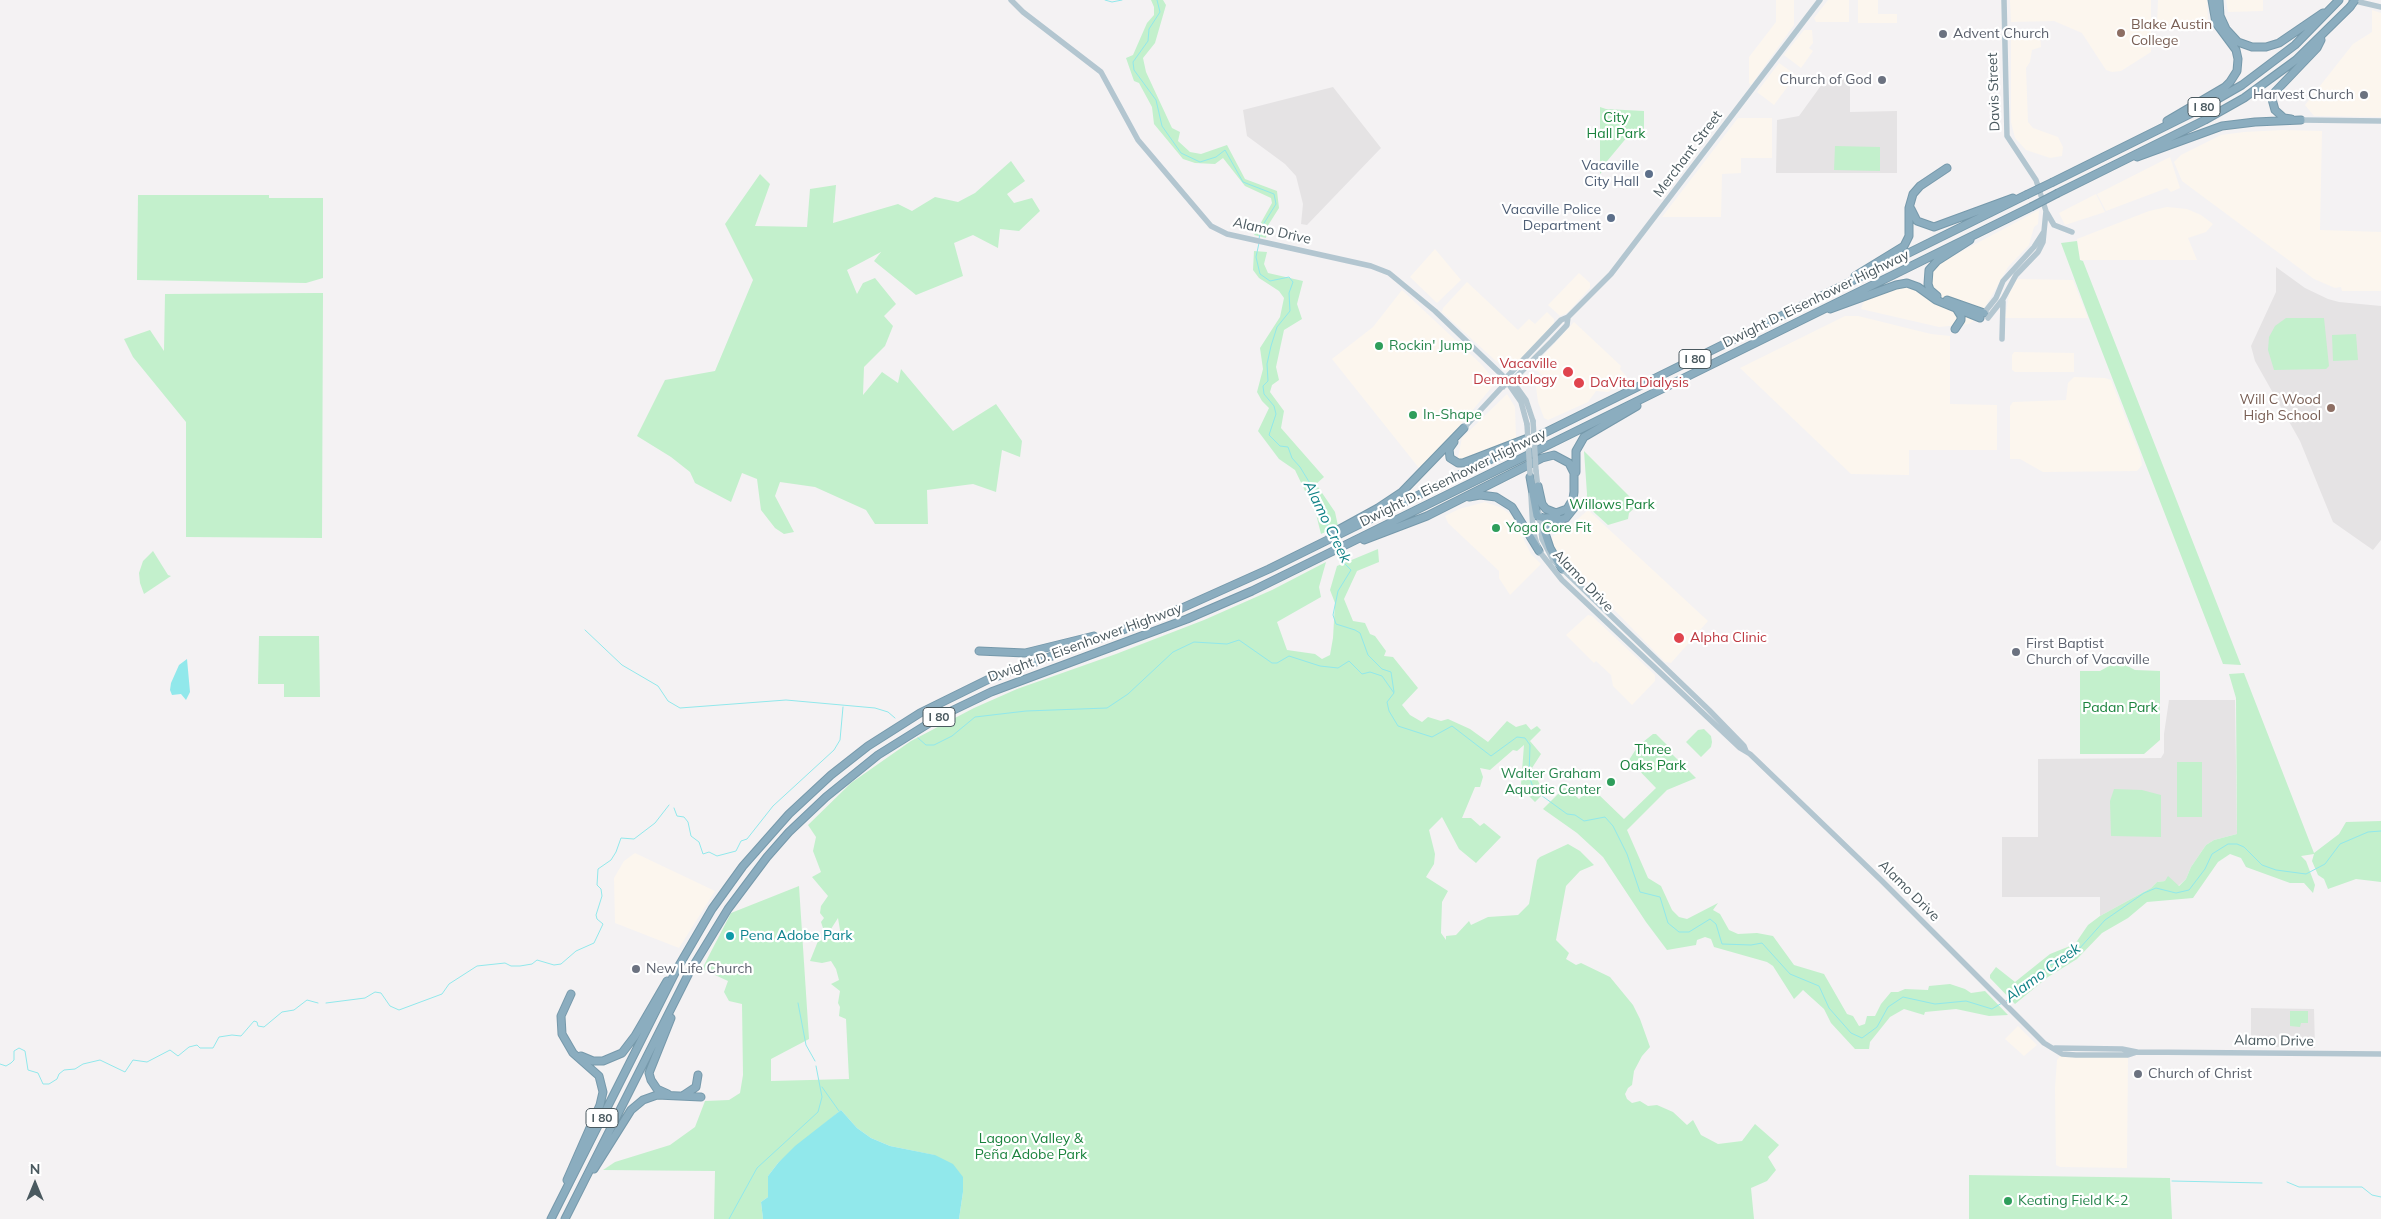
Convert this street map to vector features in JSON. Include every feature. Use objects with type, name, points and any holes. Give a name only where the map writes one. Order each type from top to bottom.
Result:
[{"type":"highway","points":[[2140,139],[2225,87],[2235,76],[2238,65],[2236,50],[2216,23],[2212,0]]},
{"type":"highway","points":[[2219,0],[2223,24],[2230,36],[2244,45],[2258,48],[2273,45],[2286,39],[2337,2]]},
{"type":"highway","name":"Dwight D. Eisenhower Highway","points":[[566,1219],[677,996],[717,925],[767,857],[826,796],[894,744],[940,717],[991,692],[1195,616],[1252,591],[2058,194],[2244,98],[2279,74],[2325,33],[2350,4],[2356,0]]},
{"type":"highway","name":"Dwight D. Eisenhower Highway","points":[[551,1219],[677,969],[712,909],[757,849],[802,801],[851,759],[908,720],[963,690],[1006,672],[1212,595],[1543,434],[2202,108],[2254,77],[2295,45],[2337,2]]},
{"type":"highway","points":[[2301,120],[2289,119],[2278,114],[2272,105],[2272,99],[2276,88],[2317,48],[2325,33]]},
{"type":"highway","points":[[2122,161],[2146,155],[2222,126],[2301,120]]},
{"type":"highway","points":[[1846,284],[1860,272],[1897,252],[1906,243],[1910,202],[1915,190],[1947,168]]},
{"type":"highway","points":[[1910,202],[1912,212],[1918,221],[1934,227],[2003,201],[2026,195]]},
{"type":"highway","points":[[1982,231],[1967,244],[1932,265],[1927,279],[1930,290],[1934,294],[1984,316]]},
{"type":"highway","points":[[1818,312],[1839,307],[1902,284],[1918,287],[1936,300],[1984,316]]},
{"type":"highway","points":[[1955,307],[1961,316],[1960,325],[1955,329]]},
{"type":"highway","points":[[1562,569],[1550,548],[1544,530],[1547,524],[1566,518],[1576,500],[1576,457],[1582,439],[1637,406],[1651,394]]},
{"type":"highway","points":[[1464,428],[1449,448],[1450,458],[1458,463],[1468,462],[1519,440],[1543,434]]},
{"type":"highway","points":[[1337,533],[1402,492],[1464,428]]},
{"type":"highway","points":[[1345,546],[1412,522],[1548,456],[1560,456],[1570,463],[1574,473],[1574,492],[1568,509],[1556,513],[1546,509],[1542,504],[1538,486]]},
{"type":"highway","points":[[1532,474],[1536,514],[1539,518],[1559,517],[1569,513]]},
{"type":"highway","points":[[1460,500],[1480,495],[1496,497],[1506,502],[1517,512],[1533,544],[1539,551]]},
{"type":"highway","points":[[979,651],[1025,653],[1109,634]]},
{"type":"highway","points":[[570,1049],[582,1057],[598,1061],[613,1059],[622,1053],[635,1036],[662,988],[677,969]]},
{"type":"highway","points":[[564,1193],[568,1176],[600,1105],[603,1092],[599,1076],[570,1049],[564,1039],[560,1026],[562,1012],[571,994]]},
{"type":"highway","points":[[673,1095],[657,1089],[649,1073],[672,1017],[677,996]]},
{"type":"highway","points":[[682,1096],[696,1087],[698,1075]]},
{"type":"highway","points":[[586,1178],[599,1163],[636,1104],[650,1097],[673,1095],[701,1097]]},
{"type":"main road","name":"Alamo Drive","points":[[1011,0],[1023,12],[1100,72],[1138,140],[1207,222],[1223,233],[1371,266],[1389,272],[1435,311],[1506,381],[1521,402],[1530,422],[1533,531],[1539,551],[1562,580],[1740,748],[1746,751],[1882,881],[2035,1036],[2062,1054],[2128,1055],[2137,1052]]},
{"type":"main road","name":"Merchant Street","points":[[1464,428],[1561,320],[1568,317],[1610,274],[1639,239],[1820,0]]},
{"type":"main road","name":"Davis Street","points":[[1984,316],[2003,299],[2016,275],[2038,252],[2043,242],[2046,211],[2036,180],[2007,136],[2004,0]]},
{"type":"main road","points":[[2368,0],[2381,5]]},
{"type":"main road","points":[[2350,4],[2381,5]]},
{"type":"main road","points":[[2301,120],[2381,122]]},
{"type":"main road","points":[[2046,211],[2054,225],[2072,232]]},
{"type":"main road","name":"Davis Street","points":[[1984,316],[1996,298],[2003,281],[2030,251],[2043,233]]},
{"type":"main road","points":[[2002,340],[2003,299]]},
{"type":"main road","name":"Alamo Drive","points":[[1532,474],[1538,486],[1539,518],[1545,547],[1562,569],[1684,686],[1744,746],[1746,751]]},
{"type":"main road","name":"Alamo Drive","points":[[2054,1048],[2130,1050],[2137,1052],[2381,1054]]},
{"type":"main road","points":[[2089,1055],[2130,1050]]},
{"type":"shaded area","points":[[1776,0],[1794,0],[1794,25],[1751,85],[1749,83],[1749,57],[1776,22]]},
{"type":"shaded area","points":[[1828,0],[1849,0],[1849,22],[1816,22],[1814,18]]},
{"type":"shaded area","points":[[1858,0],[1878,0],[1878,14],[1897,14],[1897,23],[1858,23]]},
{"type":"shaded area","points":[[2010,0],[2151,0],[2151,52],[2121,71],[2112,72],[2106,70],[2082,33],[2054,21],[2011,22]]},
{"type":"shaded area","points":[[2158,0],[2207,0],[2208,24],[2157,24]]},
{"type":"shaded area","points":[[2226,0],[2263,0],[2263,11],[2228,12]]},
{"type":"shaded area","points":[[2372,10],[2381,13],[2381,117],[2314,116],[2305,105],[2353,44],[2372,32]]},
{"type":"shaded area","points":[[1804,30],[1812,30],[1813,43],[1809,48],[1813,51],[1801,68],[1784,55]]},
{"type":"shaded area","points":[[2011,30],[2036,30],[2040,33],[2041,47],[2032,50],[2030,62],[2026,68],[2028,122],[2033,128],[2058,137],[2063,147],[2062,156],[2050,158],[2026,150],[2015,138],[2011,122]]},
{"type":"shaded area","points":[[1779,63],[1796,75],[1774,105],[1757,92]]},
{"type":"shaded area","points":[[1834,76],[1850,77],[1850,112],[1897,111],[1897,173],[1776,173],[1777,120],[1799,116],[1825,80]]},
{"type":"shaded area","points":[[1333,87],[1381,148],[1307,225],[1301,224],[1303,204],[1296,176],[1285,164],[1247,136],[1243,110]]},
{"type":"shaded area","points":[[1738,118],[1772,118],[1772,158],[1741,158],[1741,173],[1722,174],[1721,217],[1662,217]]},
{"type":"shaded area","points":[[2283,130],[2322,131],[2320,230],[2381,232],[2381,291],[2342,291],[2341,287],[2335,288],[2314,279],[2182,181],[2174,162],[2181,155],[2221,135]]},
{"type":"shaded area","points":[[2170,157],[2180,188],[2171,192],[2167,188],[2106,211],[2097,194]]},
{"type":"shaded area","points":[[2096,194],[2105,212],[2065,225],[2059,213]]},
{"type":"shaded area","points":[[2167,207],[2187,209],[2201,215],[2213,224],[2206,232],[2188,238],[2197,260],[2080,260],[2077,239],[2149,211]]},
{"type":"shaded area","points":[[2039,210],[2038,224],[2034,227],[2029,245],[2008,267],[1987,304],[1969,324],[1939,327],[1861,309],[1864,301],[1901,287],[1912,289],[1934,303],[1940,293],[1934,289],[1932,273],[1938,264]]},
{"type":"shaded area","points":[[1435,249],[1461,280],[1437,303],[1410,277]]},
{"type":"shaded area","name":"Will C Wood High School","points":[[2276,267],[2305,288],[2328,299],[2339,302],[2381,306],[2381,540],[2373,550],[2333,522],[2300,441],[2255,361],[2251,346],[2276,292]]},
{"type":"shaded area","points":[[1579,273],[1590,283],[1590,288],[1567,313],[1560,316],[1548,305]]},
{"type":"shaded area","points":[[2017,279],[2073,280],[2088,318],[2005,318],[2009,294]]},
{"type":"shaded area","points":[[1467,282],[1518,330],[1529,319],[1535,324],[1547,312],[1554,319],[1554,324],[1508,372],[1442,312],[1443,308]]},
{"type":"shaded area","points":[[1402,290],[1481,364],[1496,382],[1456,430],[1419,468],[1332,359],[1373,327]]},
{"type":"shaded area","points":[[1845,316],[1858,316],[1931,334],[1950,336],[1950,404],[1997,405],[1997,450],[1909,450],[1909,475],[1851,474],[1740,368]]},
{"type":"shaded area","points":[[1574,322],[1621,366],[1620,369],[1626,376],[1619,385],[1608,392],[1596,391],[1588,402],[1548,420],[1544,418],[1538,402],[1536,387],[1545,378],[1533,367]]},
{"type":"shaded area","points":[[2014,352],[2074,353],[2074,372],[2015,372],[2012,370],[2012,355]]},
{"type":"shaded area","points":[[2074,377],[2105,378],[2111,380],[2140,454],[2142,465],[2137,471],[2043,472],[2020,459],[2010,459],[2010,406],[2013,402],[2066,400],[2068,383]]},
{"type":"shaded area","points":[[1507,394],[1515,407],[1516,438],[1460,460],[1458,457],[1462,438]]},
{"type":"shaded area","points":[[1485,502],[1502,508],[1512,516],[1531,554],[1541,564],[1510,595],[1499,578],[1499,571],[1448,523],[1445,516],[1459,509]]},
{"type":"shaded area","points":[[1588,510],[1708,621],[1671,663],[1665,662],[1554,548],[1552,537],[1571,525]]},
{"type":"shaded area","points":[[1588,615],[1592,616],[1655,675],[1655,681],[1632,705],[1613,686],[1611,675],[1596,661],[1594,663],[1566,635]]},
{"type":"shaded area","points":[[2169,700],[2235,700],[2237,834],[2214,840],[2206,845],[2191,867],[2186,879],[2178,886],[2165,881],[2157,882],[2151,888],[2100,916],[2100,897],[2002,897],[2002,837],[2038,837],[2038,759],[2161,758],[2164,753],[2164,734]]},
{"type":"shaded area","points":[[635,853],[715,891],[679,948],[615,923],[614,878],[624,861]]},
{"type":"shaded area","points":[[2251,1008],[2314,1009],[2315,1048],[2251,1046]]},
{"type":"shaded area","points":[[2018,1026],[2037,1045],[2024,1056],[2005,1039]]},
{"type":"shaded area","points":[[2060,1056],[2128,1056],[2127,1168],[2060,1167],[2056,1165],[2055,1088],[2057,1060]]},
{"type":"green space","points":[[1151,0],[1163,0],[1166,5],[1155,43],[1143,58],[1146,72],[1172,128],[1180,132],[1178,141],[1190,152],[1201,154],[1227,145],[1245,179],[1277,191],[1279,208],[1267,227],[1266,238],[1254,235],[1272,203],[1271,198],[1245,186],[1223,158],[1215,164],[1195,163],[1183,159],[1154,124],[1152,107],[1139,83],[1134,81],[1126,58],[1133,55],[1147,23],[1154,15],[1154,7]]},
{"type":"green space","name":"City Hall Park","points":[[1600,107],[1644,111],[1644,133],[1641,132],[1635,140],[1628,136],[1603,166],[1605,168],[1600,174]]},
{"type":"green space","points":[[1835,146],[1880,147],[1880,171],[1834,170]]},
{"type":"green space","points":[[1011,161],[1025,181],[1007,194],[1014,203],[1032,198],[1040,211],[1019,231],[1000,229],[998,248],[973,235],[954,243],[963,276],[916,295],[874,261],[881,252],[847,270],[857,294],[863,283],[875,278],[896,304],[884,316],[893,326],[885,346],[864,367],[863,395],[882,372],[898,383],[901,369],[953,431],[996,404],[1022,441],[1020,457],[1002,450],[996,492],[973,484],[927,490],[928,524],[875,524],[866,510],[815,487],[780,482],[775,496],[794,532],[784,534],[775,528],[761,510],[757,479],[742,473],[731,502],[695,483],[690,472],[671,457],[637,436],[665,380],[715,371],[753,280],[725,224],[760,174],[770,184],[755,226],[807,227],[810,189],[836,185],[833,223],[898,204],[912,211],[935,197],[958,202],[975,193]]},
{"type":"green space","points":[[138,195],[269,195],[269,198],[323,198],[323,278],[306,283],[137,280]]},
{"type":"green space","points":[[2077,241],[2080,260],[2083,261],[2241,665],[2223,664],[2089,318],[2061,243]]},
{"type":"green space","points":[[1254,251],[1267,252],[1264,264],[1268,273],[1303,281],[1297,304],[1302,319],[1284,330],[1276,367],[1279,380],[1272,385],[1270,392],[1284,411],[1281,428],[1324,477],[1316,484],[1335,512],[1338,526],[1321,534],[1316,514],[1295,470],[1279,459],[1258,431],[1269,408],[1257,392],[1263,369],[1260,348],[1280,317],[1284,298],[1279,291],[1259,278],[1253,270]]},
{"type":"green space","points":[[323,293],[322,538],[186,537],[186,422],[133,357],[124,339],[150,330],[164,351],[165,294]]},
{"type":"green space","points":[[2286,318],[2324,318],[2329,366],[2326,369],[2274,370],[2268,350],[2269,337],[2275,326]]},
{"type":"green space","points":[[2356,334],[2358,360],[2333,361],[2332,335]]},
{"type":"green space","name":"Willows Park","points":[[1584,451],[1638,505],[1629,513],[1628,519],[1608,525],[1586,505]]},
{"type":"green space","name":"Lagoon Valley & Peña Adobe Park","points":[[1378,549],[1379,562],[1357,571],[1344,599],[1353,621],[1365,623],[1370,634],[1375,636],[1386,651],[1384,656],[1393,657],[1418,688],[1402,705],[1410,715],[1422,722],[1428,717],[1441,721],[1448,719],[1470,729],[1488,742],[1507,721],[1516,727],[1526,724],[1531,730],[1537,726],[1541,730],[1530,741],[1541,754],[1532,768],[1539,783],[1546,791],[1535,802],[1524,791],[1521,784],[1524,745],[1517,751],[1513,750],[1490,770],[1480,768],[1483,777],[1480,787],[1475,787],[1462,818],[1471,818],[1480,826],[1484,823],[1501,837],[1476,863],[1459,849],[1442,817],[1429,830],[1435,854],[1434,864],[1426,877],[1448,891],[1442,902],[1441,933],[1446,940],[1446,936],[1456,935],[1469,921],[1471,925],[1488,917],[1518,915],[1529,904],[1537,860],[1568,844],[1580,851],[1594,865],[1580,871],[1566,886],[1556,940],[1569,953],[1566,959],[1576,965],[1581,963],[1610,977],[1633,1005],[1640,1019],[1650,1047],[1642,1056],[1634,1071],[1632,1085],[1625,1094],[1627,1099],[1632,1103],[1640,1101],[1648,1106],[1657,1105],[1673,1112],[1687,1125],[1693,1120],[1701,1135],[1718,1144],[1742,1141],[1755,1124],[1779,1145],[1768,1157],[1776,1170],[1767,1181],[1751,1188],[1754,1219],[959,1219],[963,1192],[934,1155],[890,1146],[871,1138],[857,1128],[841,1110],[778,1163],[768,1176],[768,1197],[761,1202],[763,1219],[714,1219],[715,1171],[603,1170],[615,1162],[670,1145],[695,1127],[705,1101],[729,1100],[740,1093],[743,1075],[742,1004],[729,1001],[724,992],[728,981],[702,969],[731,913],[799,886],[809,1039],[771,1059],[771,1081],[849,1079],[846,1019],[839,1016],[840,1007],[838,1003],[840,991],[831,984],[839,980],[836,969],[831,961],[822,963],[810,961],[818,941],[835,938],[840,930],[838,918],[831,929],[823,928],[821,922],[824,918],[820,913],[821,906],[828,896],[812,877],[821,872],[813,851],[816,837],[808,825],[851,783],[911,741],[974,708],[1017,689],[1204,620],[1272,590],[1326,562],[1319,587],[1321,597],[1277,622],[1287,650],[1315,654],[1322,659],[1330,655],[1333,638],[1335,603],[1330,590],[1337,566]]},
{"type":"green space","points":[[153,551],[168,575],[171,576],[144,594],[139,573],[143,561]]},
{"type":"green space","points":[[259,636],[319,636],[320,697],[284,697],[284,684],[258,684]]},
{"type":"green space","name":"Padan Park","points":[[2118,661],[2135,670],[2160,671],[2160,740],[2144,754],[2080,754],[2080,671],[2100,671]]},
{"type":"green space","points":[[2244,673],[2314,853],[2339,834],[2346,822],[2381,821],[2381,882],[2356,879],[2328,889],[2324,879],[2318,875],[2312,861],[2314,854],[2301,856],[2306,861],[2315,885],[2313,893],[2304,883],[2290,883],[2246,867],[2241,858],[2230,854],[2218,862],[2193,898],[2147,902],[2128,918],[2102,933],[2077,959],[2048,977],[2015,1004],[1990,978],[1996,967],[2015,982],[2050,954],[2075,944],[2088,925],[2100,916],[2151,888],[2157,882],[2165,881],[2168,876],[2179,886],[2186,879],[2191,867],[2206,845],[2214,840],[2237,834],[2236,698],[2229,674]]},
{"type":"green space","points":[[1704,729],[1711,736],[1712,742],[1711,747],[1701,757],[1686,742],[1698,730]]},
{"type":"green space","name":"Three Oaks Park","points":[[1653,734],[1656,734],[1672,750],[1670,752],[1696,778],[1667,790],[1627,830],[1648,878],[1661,886],[1672,910],[1679,917],[1687,919],[1718,903],[1713,910],[1720,914],[1729,930],[1738,934],[1757,933],[1773,936],[1794,965],[1824,974],[1847,1014],[1853,1016],[1859,1026],[1865,1024],[1867,1016],[1875,1016],[1881,1004],[1891,992],[1905,989],[1928,990],[1929,986],[1950,984],[1971,993],[1985,991],[2008,1015],[1989,1016],[1956,1009],[1925,1012],[1924,1015],[1904,1009],[1890,1017],[1870,1042],[1869,1049],[1855,1049],[1831,1023],[1824,1009],[1803,990],[1794,999],[1773,966],[1767,962],[1714,947],[1711,939],[1705,937],[1697,940],[1696,945],[1667,950],[1603,857],[1577,833],[1543,809],[1566,786],[1579,799],[1593,785],[1597,793],[1624,819],[1656,788],[1629,760],[1638,746]]},
{"type":"green space","points":[[2177,762],[2202,762],[2202,817],[2177,817]]},
{"type":"green space","points":[[2114,789],[2142,790],[2161,795],[2161,837],[2111,836],[2110,801]]},
{"type":"green space","points":[[2290,1011],[2308,1011],[2308,1023],[2301,1023],[2300,1027],[2290,1026]]},
{"type":"green space","points":[[1969,1175],[2170,1178],[2172,1219],[1969,1219]]},
{"type":"water","points":[[187,659],[190,692],[186,700],[181,694],[172,695],[170,690],[179,665]]},
{"type":"water","points":[[841,1110],[857,1128],[871,1138],[890,1146],[935,1155],[953,1164],[963,1177],[959,1219],[763,1219],[761,1202],[768,1197],[768,1176],[795,1146]]},
{"type":"waterway","name":"Alamo Creek","points":[[1105,0],[1112,2],[1122,0]]},
{"type":"waterway","name":"Alamo Creek","points":[[1157,0],[1160,12],[1149,29],[1148,41],[1133,62],[1134,70],[1156,100],[1162,126],[1181,153],[1200,162],[1216,157],[1225,150],[1243,182],[1274,194],[1276,204],[1261,228],[1259,239]]},
{"type":"waterway","name":"Alamo Creek","points":[[1259,243],[1256,257],[1260,274],[1270,281],[1289,277],[1293,282],[1289,293],[1290,311],[1277,327],[1267,364],[1268,381],[1263,386],[1264,394],[1274,406],[1276,414],[1269,435],[1280,446],[1288,447],[1292,458],[1311,485],[1330,532]]},
{"type":"waterway","name":"Alamo Creek","points":[[1339,552],[1343,562],[1351,570],[1338,591],[1333,615],[1336,624],[1360,633],[1368,655],[1382,669],[1391,672],[1394,692]]},
{"type":"waterway","points":[[585,630],[622,665],[658,686],[668,701],[680,708],[786,700],[875,708],[888,712],[895,718]]},
{"type":"waterway","name":"Alamo Creek","points":[[918,738],[926,745],[934,745],[952,736],[975,717],[1026,711],[1107,708],[1128,694],[1173,652],[1194,642],[1227,644],[1239,640],[1272,663],[1277,663],[1289,656],[1320,666],[1338,668],[1349,661],[1362,674],[1370,672],[1382,676],[1394,693],[1387,702],[1389,711],[1398,726],[1432,737],[1452,726],[1491,756],[1517,737],[1525,738],[1530,745],[1529,776],[1534,790],[1567,814],[1575,815],[1584,821],[1605,817],[1613,826],[1627,854],[1640,892],[1660,897],[1668,923],[1679,932],[1689,932],[1710,919],[1716,924],[1722,944],[1751,945],[1762,943],[1790,974],[1819,986],[1829,1008],[1851,1033],[1862,1038],[1877,1027],[1888,1007],[1903,997],[1935,1004],[1966,1001],[1992,1009],[2002,1003]]},
{"type":"waterway","points":[[674,808],[677,816],[684,817],[688,822],[691,836],[699,842],[703,854],[709,852],[717,856],[736,851],[741,841],[747,839],[773,806],[834,750],[840,740],[843,707]]},
{"type":"waterway","points":[[326,1003],[365,998],[375,992],[381,993],[390,1006],[399,1010],[442,994],[449,984],[477,966],[505,963],[511,966],[520,966],[532,964],[537,960],[554,965],[561,964],[576,951],[594,943],[603,924],[597,919],[596,915],[602,896],[601,889],[597,885],[598,869],[611,860],[621,838],[634,839],[655,823],[669,805]]},
{"type":"waterway","name":"Alamo Creek","points":[[2006,1001],[2048,966],[2079,949],[2105,920],[2144,893],[2156,888],[2176,893],[2189,890],[2205,869],[2212,854],[2228,844],[2237,844],[2244,847],[2262,865],[2276,870],[2306,874],[2325,864],[2340,844],[2368,832],[2381,831]]},
{"type":"waterway","points":[[0,1064],[6,1066],[11,1063],[14,1060],[14,1051],[19,1048],[25,1051],[28,1070],[38,1073],[43,1084],[49,1084],[57,1079],[64,1070],[75,1069],[83,1064],[100,1060],[125,1072],[133,1060],[147,1062],[170,1050],[178,1056],[189,1047],[197,1045],[200,1048],[213,1048],[219,1037],[241,1036],[254,1021],[257,1022],[258,1026],[264,1027],[282,1012],[294,1010],[307,1000],[318,1003]]},
{"type":"waterway","points":[[798,1003],[806,1045],[815,1061]]},
{"type":"waterway","points":[[729,1219],[757,1168],[818,1112],[822,1097],[816,1066]]},
{"type":"waterway","points":[[822,1087],[839,1111]]},
{"type":"waterway","points":[[2172,1181],[2262,1183]]},
{"type":"waterway","points":[[2287,1182],[2299,1187],[2362,1187],[2372,1195],[2381,1197]]},
{"type":"place","name":"Blake Austin College","points":[[2121,33]]},
{"type":"place","name":"Advent Church","points":[[1943,34]]},
{"type":"place","name":"Church of God","points":[[1882,80]]},
{"type":"place","name":"Harvest Church","points":[[2364,95]]},
{"type":"place","name":"Vacaville City Hall","points":[[1649,174]]},
{"type":"place","name":"Vacaville Police Department","points":[[1611,218]]},
{"type":"place","name":"Rockin' Jump","points":[[1379,346]]},
{"type":"place","name":"Vacaville Dermatology","points":[[1568,372]]},
{"type":"place","name":"DaVita Dialysis","points":[[1579,383]]},
{"type":"place","name":"Will C Wood High School","points":[[2331,408]]},
{"type":"place","name":"In-Shape","points":[[1413,415]]},
{"type":"place","name":"Yoga Core Fit","points":[[1496,528]]},
{"type":"place","name":"Alpha Clinic","points":[[1679,638]]},
{"type":"place","name":"First Baptist Church of Vacaville","points":[[2016,652]]},
{"type":"place","name":"Walter Graham Aquatic Center","points":[[1611,782]]},
{"type":"place","name":"Pena Adobe Park","points":[[730,936]]},
{"type":"place","name":"New Life Church","points":[[636,969]]},
{"type":"place","name":"Church of Christ","points":[[2138,1074]]},
{"type":"place","name":"Keating Field K-2","points":[[2008,1201]]}]
